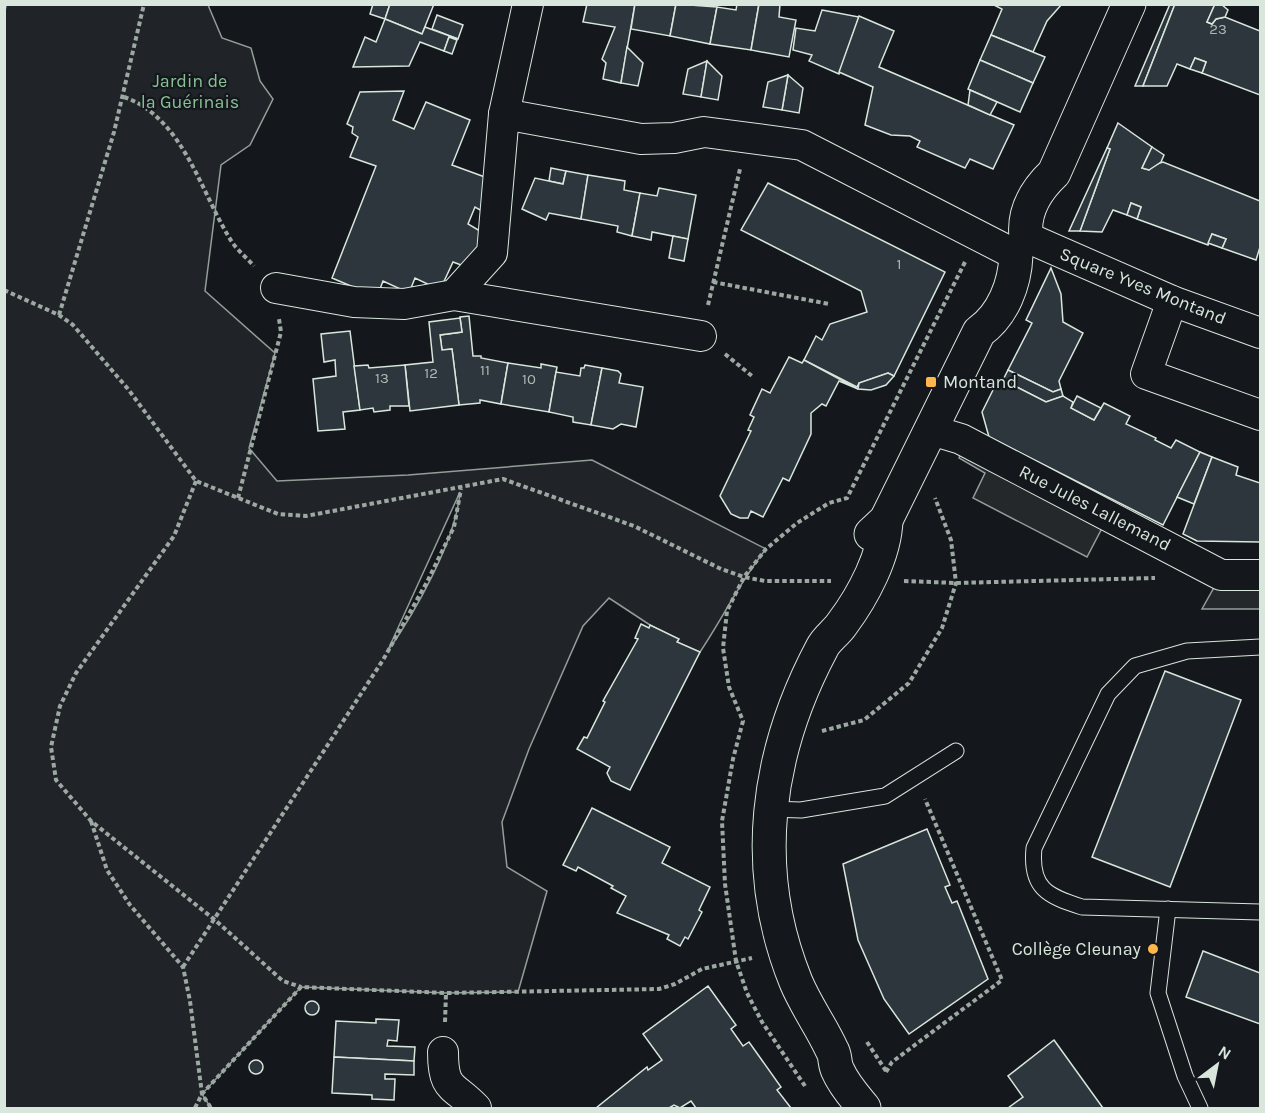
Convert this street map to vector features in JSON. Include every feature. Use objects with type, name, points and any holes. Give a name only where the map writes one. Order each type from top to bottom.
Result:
[{"type":"street","points":[[454,296],[492,253],[504,114],[528,4]]},
{"type":"street","points":[[876,1096],[838,1073],[834,1052],[808,1009],[785,952],[773,897],[769,809],[776,766],[791,713],[824,644],[824,628],[829,611],[865,541],[885,520],[931,430],[979,332],[981,308],[995,277],[1021,246],[1027,213],[1037,191],[1054,173],[1129,4]]},
{"type":"street","name":"Square Yves Montand","points":[[504,114],[641,139],[674,138],[704,132],[747,136],[802,146],[1021,246],[1260,333]]},
{"type":"street","points":[[276,288],[354,302],[404,304],[454,296],[702,336]]},
{"type":"street","points":[[1172,301],[1146,374],[1260,415]]},
{"type":"street","name":"Rue Jules Lallemand","points":[[931,430],[961,439],[1221,574],[1260,574]]},
{"type":"street","points":[[443,1052],[443,1074],[449,1084],[476,1108]]},
{"type":"lane","points":[[1260,647],[1187,651],[1135,666],[1108,694],[1034,848],[1032,868],[1043,889],[1061,900],[1082,907],[1260,912]]},
{"type":"lane","points":[[769,809],[801,810],[885,796],[957,751]]},
{"type":"lane","points":[[1168,909],[1158,993],[1185,1076],[1200,1108]]},
{"type":"path","points":[[4,10],[5,4]]},
{"type":"path","points":[[59,315],[75,271],[124,97],[144,4]]},
{"type":"path","points":[[124,97],[148,109],[168,131],[186,156],[233,244],[276,288],[281,332],[238,498]]},
{"type":"path","points":[[702,336],[747,136]]},
{"type":"path","points":[[713,282],[829,304]]},
{"type":"path","points":[[4,290],[59,315],[73,325],[128,390],[196,481],[278,514],[306,516],[461,489],[503,479],[634,526],[721,569],[765,580],[836,581]]},
{"type":"path","points":[[196,481],[174,536],[76,673],[60,706],[51,747],[56,780],[91,820],[163,880],[216,920],[283,981],[301,987],[446,993],[659,988],[675,984],[702,969],[785,952]]},
{"type":"path","points":[[183,967],[216,920],[288,802],[383,660],[422,592],[454,527],[461,489]]},
{"type":"path","points":[[821,732],[864,720],[909,683],[942,628],[956,583],[951,540],[932,490]]},
{"type":"path","points":[[897,581],[956,583],[1164,578]]},
{"type":"path","points":[[876,1096],[892,1062],[1002,980],[915,777]]},
{"type":"path","points":[[91,820],[113,879],[153,934],[183,967],[190,1001],[202,1094],[211,1108]]},
{"type":"path","points":[[195,1108],[202,1094],[301,987]]},
{"type":"path","points":[[861,1033],[876,1096]]},
{"type":"green space","name":"Jardin de la Guérinais","points":[[5,5],[208,5],[222,38],[251,48],[260,81],[273,99],[250,145],[221,165],[205,291],[275,353],[249,448],[277,481],[408,475],[592,460],[766,549],[700,652],[677,642],[678,639],[650,625],[609,598],[583,626],[529,749],[502,822],[507,867],[547,891],[518,992],[446,993],[301,987],[202,1094],[211,1108],[5,1108]],"holes":[[[460,492],[457,511],[433,575],[387,652]]]},
{"type":"shaded area","points":[[969,433],[1112,509],[1087,557],[973,498],[985,473],[959,458]]},
{"type":"shaded area","points":[[1221,575],[1260,575],[1260,609],[1202,609]]},
{"type":"building","points":[[373,4],[390,4],[385,19],[370,14]]},
{"type":"building","points":[[390,4],[434,4],[422,34],[385,19]]},
{"type":"building","points":[[587,4],[635,4],[621,83],[603,79],[606,63],[602,59],[615,27],[583,22]]},
{"type":"building","points":[[635,4],[676,4],[670,36],[631,29]]},
{"type":"building","points":[[676,4],[717,7],[710,44],[670,36]]},
{"type":"building","points":[[737,4],[759,4],[751,50],[710,44],[717,7],[736,10]]},
{"type":"building","points":[[759,4],[780,4],[779,17],[796,20],[789,57],[751,50]]},
{"type":"building","points":[[992,4],[1062,4],[1047,21],[1033,52],[991,35],[1002,9]]},
{"type":"building","points":[[1170,4],[1175,4],[1143,86],[1135,86]]},
{"type":"building","points":[[1175,4],[1215,4],[1207,22],[1212,24],[1216,19],[1225,17],[1260,31],[1260,95],[1202,73],[1206,62],[1195,58],[1190,69],[1177,64],[1167,86],[1143,86]]},
{"type":"building","points":[[1215,4],[1221,4],[1228,10],[1225,17],[1216,19],[1212,24],[1207,22]]},
{"type":"building","points":[[822,10],[859,17],[839,74],[809,61],[812,55],[793,50],[796,28],[815,31]]},
{"type":"building","points":[[437,15],[463,25],[458,39],[432,29]]},
{"type":"building","points":[[859,16],[894,31],[879,67],[1014,125],[993,169],[970,159],[965,168],[917,147],[920,141],[910,136],[891,135],[865,125],[873,87],[839,72]]},
{"type":"building","points":[[385,19],[422,34],[425,27],[458,39],[449,37],[444,51],[420,42],[409,66],[353,67],[365,37],[376,42]]},
{"type":"building","points":[[991,35],[1045,57],[1033,83],[980,60]]},
{"type":"building","points":[[449,37],[457,40],[452,54],[444,51]]},
{"type":"building","points":[[627,47],[643,63],[638,86],[621,83]]},
{"type":"building","points":[[1195,58],[1206,62],[1202,73],[1190,69]]},
{"type":"building","points":[[980,60],[1033,83],[1020,112],[968,89]]},
{"type":"building","points":[[707,61],[701,97],[683,94],[688,69]]},
{"type":"building","points":[[707,61],[722,76],[718,100],[701,97]]},
{"type":"building","points":[[788,75],[803,88],[799,113],[782,110]]},
{"type":"building","points":[[788,75],[782,110],[763,107],[768,82]]},
{"type":"building","points":[[970,90],[997,102],[990,115],[968,105]]},
{"type":"building","points":[[404,91],[393,120],[414,129],[426,102],[470,120],[452,165],[493,180],[480,210],[475,207],[468,224],[480,231],[482,242],[472,269],[453,262],[440,290],[415,278],[409,293],[383,281],[377,297],[332,278],[376,166],[350,157],[358,137],[352,133],[353,127],[347,124],[360,92]]},
{"type":"building","points":[[1118,123],[1152,147],[1142,168],[1149,170],[1154,165],[1163,162],[1260,201],[1260,247],[1256,260],[1222,248],[1226,239],[1212,234],[1208,245],[1137,219],[1141,207],[1131,203],[1127,215],[1113,210],[1102,232],[1080,231],[1110,149],[1107,148]]},
{"type":"building","points":[[1152,147],[1164,155],[1161,162],[1149,170],[1142,168]]},
{"type":"building","points":[[1107,148],[1110,149],[1080,231],[1069,231]]},
{"type":"building","points":[[551,168],[566,171],[563,184],[549,181]]},
{"type":"building","points":[[566,171],[588,175],[581,219],[549,213],[546,220],[522,209],[535,178],[563,184]]},
{"type":"building","points":[[588,175],[625,181],[624,190],[640,193],[632,236],[617,232],[618,226],[581,219]]},
{"type":"building","points":[[768,183],[945,272],[894,376],[888,373],[859,383],[857,387],[804,360],[816,336],[822,340],[830,324],[867,312],[861,291],[741,230]]},
{"type":"building","points":[[659,188],[696,195],[688,239],[652,232],[651,240],[632,236],[640,193],[657,196]]},
{"type":"building","points":[[1131,203],[1141,207],[1137,219],[1127,215]]},
{"type":"building","points":[[1212,234],[1226,239],[1222,248],[1208,243]]},
{"type":"building","points":[[673,236],[688,239],[684,261],[669,258]]},
{"type":"building","points":[[1051,268],[1061,294],[1063,322],[1083,333],[1059,381],[1061,389],[1053,392],[1008,370],[1032,323],[1026,320]]},
{"type":"building","points":[[469,316],[473,356],[508,363],[501,404],[480,400],[480,403],[459,405],[452,349],[442,350],[440,335],[462,332],[460,317]]},
{"type":"building","points":[[460,318],[462,332],[440,335],[442,350],[452,349],[459,405],[410,411],[405,365],[433,362],[429,322]]},
{"type":"building","points":[[350,331],[360,410],[343,412],[345,429],[318,431],[313,379],[336,376],[335,360],[324,362],[321,334]]},
{"type":"building","points":[[789,357],[802,363],[804,360],[858,389],[839,381],[826,406],[822,404],[811,413],[811,434],[789,481],[783,478],[763,517],[751,511],[748,518],[740,518],[731,514],[720,496],[751,431],[748,430],[754,417],[750,415],[762,389],[770,393]]},
{"type":"building","points":[[508,363],[541,368],[541,364],[557,367],[549,412],[501,404]]},
{"type":"building","points":[[368,365],[369,368],[405,365],[409,406],[390,406],[390,410],[374,412],[373,408],[360,410],[354,366]]},
{"type":"building","points":[[585,365],[602,368],[591,425],[573,422],[573,417],[549,412],[556,372],[580,376],[581,368]]},
{"type":"building","points":[[602,368],[618,371],[621,374],[619,383],[643,387],[636,427],[621,424],[613,429],[591,425]]},
{"type":"building","points":[[1008,370],[1053,392],[1061,389],[1063,396],[1046,402],[1003,380]]},
{"type":"building","points":[[888,373],[894,376],[886,385],[871,390],[858,389],[859,383]]},
{"type":"building","points":[[999,378],[1046,402],[1063,396],[1073,402],[1071,408],[1094,420],[1104,403],[1130,416],[1126,424],[1156,438],[1155,440],[1171,448],[1176,440],[1200,452],[1163,525],[989,437],[982,412]]},
{"type":"building","points":[[1077,396],[1101,408],[1094,420],[1071,408]]},
{"type":"building","points":[[1200,452],[1212,457],[1194,504],[1177,497]]},
{"type":"building","points":[[1212,457],[1238,467],[1236,475],[1260,483],[1260,542],[1197,541],[1183,534]]},
{"type":"building","points":[[641,624],[649,628],[650,625],[679,639],[677,642],[700,652],[630,790],[611,781],[607,773],[610,767],[577,749],[584,737],[587,738],[605,702],[603,701],[638,639],[635,638]]},
{"type":"building","points":[[1165,671],[1241,700],[1170,887],[1092,857]]},
{"type":"building","points":[[592,808],[670,847],[662,863],[710,887],[699,910],[702,912],[688,939],[685,937],[680,946],[667,939],[669,935],[617,913],[626,896],[611,888],[613,886],[578,867],[576,871],[563,865]]},
{"type":"building","points":[[927,829],[950,885],[945,887],[952,903],[957,901],[988,979],[909,1034],[884,999],[858,940],[843,864]]},
{"type":"building","points":[[1203,951],[1260,973],[1260,1024],[1186,997]]},
{"type":"building","points":[[708,986],[736,1025],[731,1029],[743,1046],[749,1042],[781,1087],[777,1090],[791,1108],[696,1108],[691,1101],[680,1108],[674,1105],[669,1108],[596,1108],[647,1067],[648,1070],[662,1060],[643,1034]]},
{"type":"building","points":[[309,1001],[315,1001],[319,1008],[315,1015],[309,1015],[305,1011],[305,1005]]},
{"type":"building","points":[[376,1019],[399,1020],[397,1041],[388,1040],[387,1046],[415,1047],[414,1061],[334,1057],[336,1021],[376,1023]]},
{"type":"building","points":[[1054,1040],[1103,1108],[1008,1108],[1023,1097],[1008,1076]]},
{"type":"building","points":[[334,1057],[414,1061],[414,1075],[385,1074],[385,1079],[395,1079],[394,1100],[372,1099],[372,1095],[332,1093]]},
{"type":"building","points":[[253,1060],[259,1060],[263,1067],[259,1074],[253,1074],[249,1070],[249,1064]]},
{"type":"place","name":"Montand","points":[[931,382]]},
{"type":"place","name":"Collège Cleunay","points":[[1153,949]]}]
